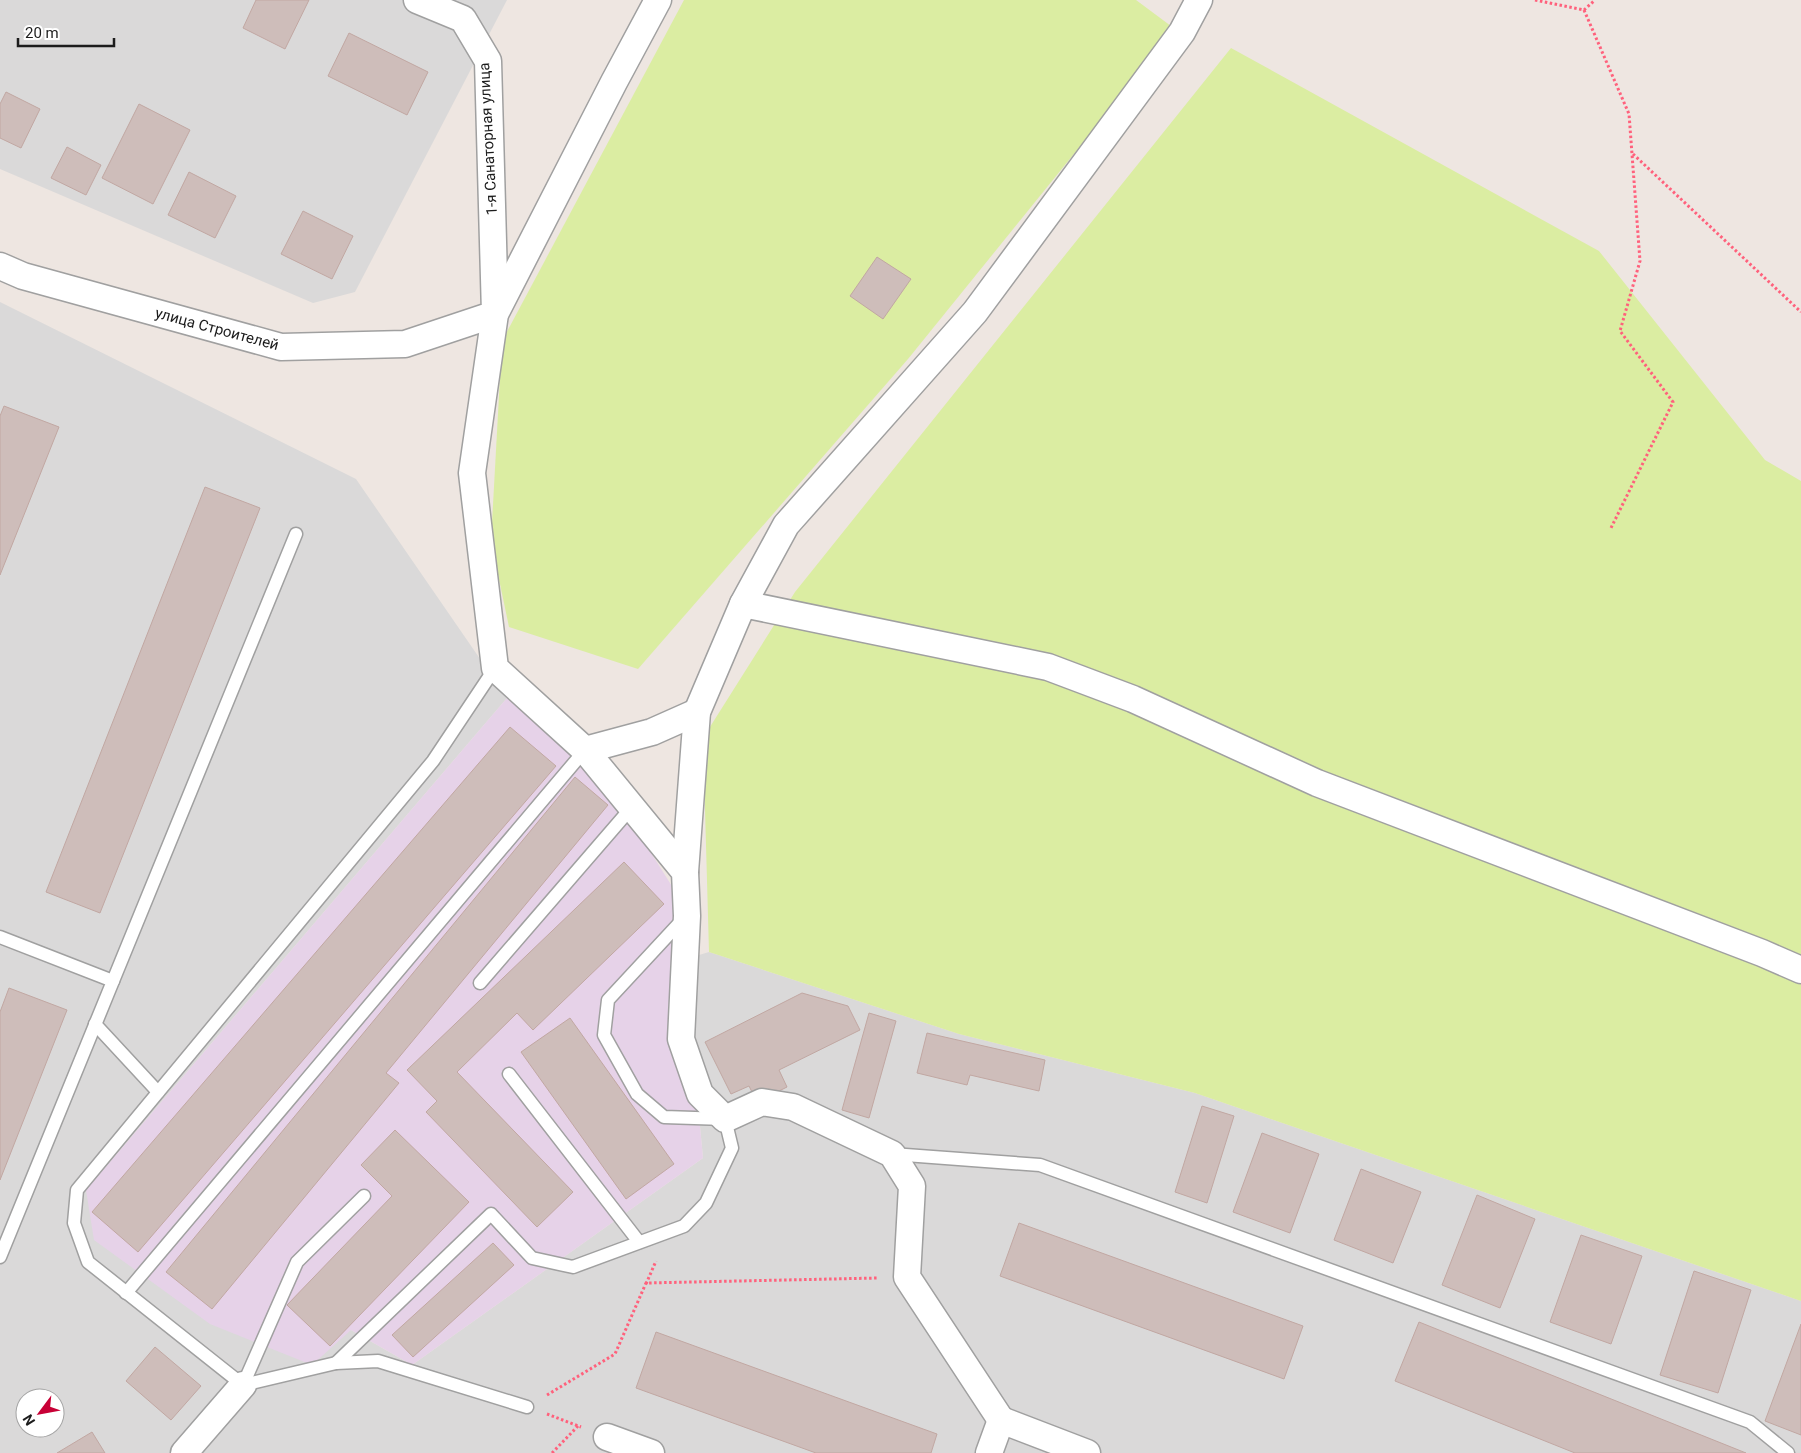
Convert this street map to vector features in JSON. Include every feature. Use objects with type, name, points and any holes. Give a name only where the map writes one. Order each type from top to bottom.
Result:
[{"type":"street","name":"1-я Санаторная улица","points":[[417,0],[464,19],[488,62],[495,314]]},
{"type":"street","points":[[658,0],[495,314],[472,473],[495,668],[585,750],[685,872]]},
{"type":"street","points":[[1087,1453],[1001,1420],[907,1277],[912,1186],[892,1154],[793,1107],[762,1102],[725,1119],[700,1094],[681,1039],[687,916],[685,872],[697,712],[743,604],[786,524],[975,312],[1182,32],[1199,0]]},
{"type":"street","name":"улица Строителей","points":[[0,266],[23,276],[281,347],[405,344],[495,314]]},
{"type":"street","points":[[743,604],[1048,667],[1133,699],[1317,783],[1762,953],[1801,970]]},
{"type":"street","points":[[585,750],[652,732],[697,712]]},
{"type":"street","points":[[184,1453],[243,1385]]},
{"type":"street","points":[[989,1453],[1001,1420]]},
{"type":"street","points":[[607,1437],[651,1453]]},
{"type":"lane","points":[[0,1257],[296,534]]},
{"type":"lane","points":[[243,1385],[88,1262],[74,1223],[77,1190],[433,761],[495,668]]},
{"type":"lane","points":[[126,1293],[585,750]]},
{"type":"lane","points":[[480,983],[632,807]]},
{"type":"lane","points":[[336,1363],[491,1214],[532,1258],[573,1267],[684,1226],[706,1203],[732,1148],[725,1119],[664,1117],[637,1094],[604,1035],[608,1000],[687,916]]},
{"type":"lane","points":[[0,937],[113,981]]},
{"type":"lane","points":[[95,1024],[158,1092]]},
{"type":"lane","points":[[509,1074],[639,1242]]},
{"type":"lane","points":[[892,1154],[1040,1165],[1750,1422],[1788,1453]]},
{"type":"lane","points":[[243,1385],[297,1262],[364,1196]]},
{"type":"lane","points":[[243,1385],[336,1363],[378,1361],[527,1407]]},
{"type":"path","points":[[1535,0],[1584,10]]},
{"type":"path","points":[[1584,10],[1596,0]]},
{"type":"path","points":[[1584,10],[1629,114],[1640,261],[1620,331],[1672,402],[1610,528]]},
{"type":"path","points":[[1632,154],[1801,312]]},
{"type":"path","points":[[527,1407],[615,1354],[670,1231]]},
{"type":"path","points":[[646,1283],[907,1277]]},
{"type":"path","points":[[527,1407],[607,1437]]},
{"type":"path","points":[[552,1453],[578,1426]]},
{"type":"shaded area","points":[[0,0],[507,0],[355,292],[313,303],[0,169]]},
{"type":"shaded area","points":[[0,302],[356,479],[507,698],[86,1190],[351,1330],[412,1365],[703,1158],[699,1116],[677,1048],[676,962],[709,952],[959,1034],[1195,1093],[1801,1301],[1801,1453],[0,1453]]},
{"type":"shaded area","points":[[507,698],[614,794],[675,891],[677,1048],[699,1116],[703,1158],[412,1365],[351,1330],[312,1365],[210,1324],[94,1240],[86,1190]]},
{"type":"green space","points":[[684,0],[1136,0],[1175,29],[908,359],[638,669],[509,627],[491,541],[502,341]]},
{"type":"green space","points":[[1231,48],[1599,251],[1765,460],[1801,481],[1801,1301],[1195,1093],[959,1034],[709,952],[703,738],[795,592]]},
{"type":"building","points":[[256,0],[309,0],[285,49],[243,28]]},
{"type":"building","points":[[349,33],[428,72],[407,115],[328,76]]},
{"type":"building","points":[[6,92],[40,109],[21,148],[0,138],[0,104]]},
{"type":"building","points":[[139,104],[190,130],[153,204],[102,178]]},
{"type":"building","points":[[67,147],[101,165],[86,195],[51,178]]},
{"type":"building","points":[[189,172],[236,196],[215,238],[168,215]]},
{"type":"building","points":[[303,211],[353,236],[332,279],[281,254]]},
{"type":"building","points":[[877,257],[911,279],[883,319],[850,296]]},
{"type":"building","points":[[4,406],[59,427],[0,575],[0,416]]},
{"type":"building","points":[[205,487],[260,508],[100,913],[46,892]]},
{"type":"building","points":[[510,727],[556,766],[138,1252],[92,1212]]},
{"type":"building","points":[[575,777],[608,805],[386,1073],[399,1083],[212,1309],[166,1272]]},
{"type":"building","points":[[624,862],[664,904],[533,1030],[517,1013],[457,1072],[573,1192],[537,1227],[426,1112],[437,1101],[407,1070]]},
{"type":"building","points":[[9,988],[67,1010],[0,1180],[0,1012]]},
{"type":"building","points":[[802,993],[848,1006],[860,1030],[779,1070],[787,1087],[757,1102],[749,1086],[731,1094],[705,1042]]},
{"type":"building","points":[[869,1013],[896,1021],[869,1118],[842,1110]]},
{"type":"building","points":[[570,1018],[674,1164],[626,1199],[521,1052]]},
{"type":"building","points":[[927,1033],[1045,1060],[1039,1091],[970,1075],[967,1085],[917,1073]]},
{"type":"building","points":[[1202,1106],[1234,1116],[1207,1203],[1175,1192]]},
{"type":"building","points":[[395,1130],[469,1202],[330,1346],[287,1305],[392,1196],[361,1165]]},
{"type":"building","points":[[1262,1133],[1319,1154],[1290,1233],[1233,1212]]},
{"type":"building","points":[[1361,1169],[1421,1192],[1393,1263],[1334,1240]]},
{"type":"building","points":[[1477,1195],[1535,1219],[1500,1308],[1442,1285]]},
{"type":"building","points":[[1019,1223],[1303,1326],[1284,1379],[1000,1276]]},
{"type":"building","points":[[1581,1235],[1642,1256],[1611,1344],[1550,1322]]},
{"type":"building","points":[[493,1243],[514,1265],[413,1357],[392,1335]]},
{"type":"building","points":[[1694,1271],[1751,1290],[1718,1393],[1660,1375]]},
{"type":"building","points":[[1419,1322],[1746,1453],[1575,1453],[1395,1381]]},
{"type":"building","points":[[1801,1324],[1801,1435],[1765,1421]]},
{"type":"building","points":[[656,1332],[937,1434],[931,1453],[816,1453],[636,1388]]},
{"type":"building","points":[[155,1347],[201,1386],[171,1420],[126,1381]]},
{"type":"building","points":[[92,1432],[105,1453],[57,1453]]}]
